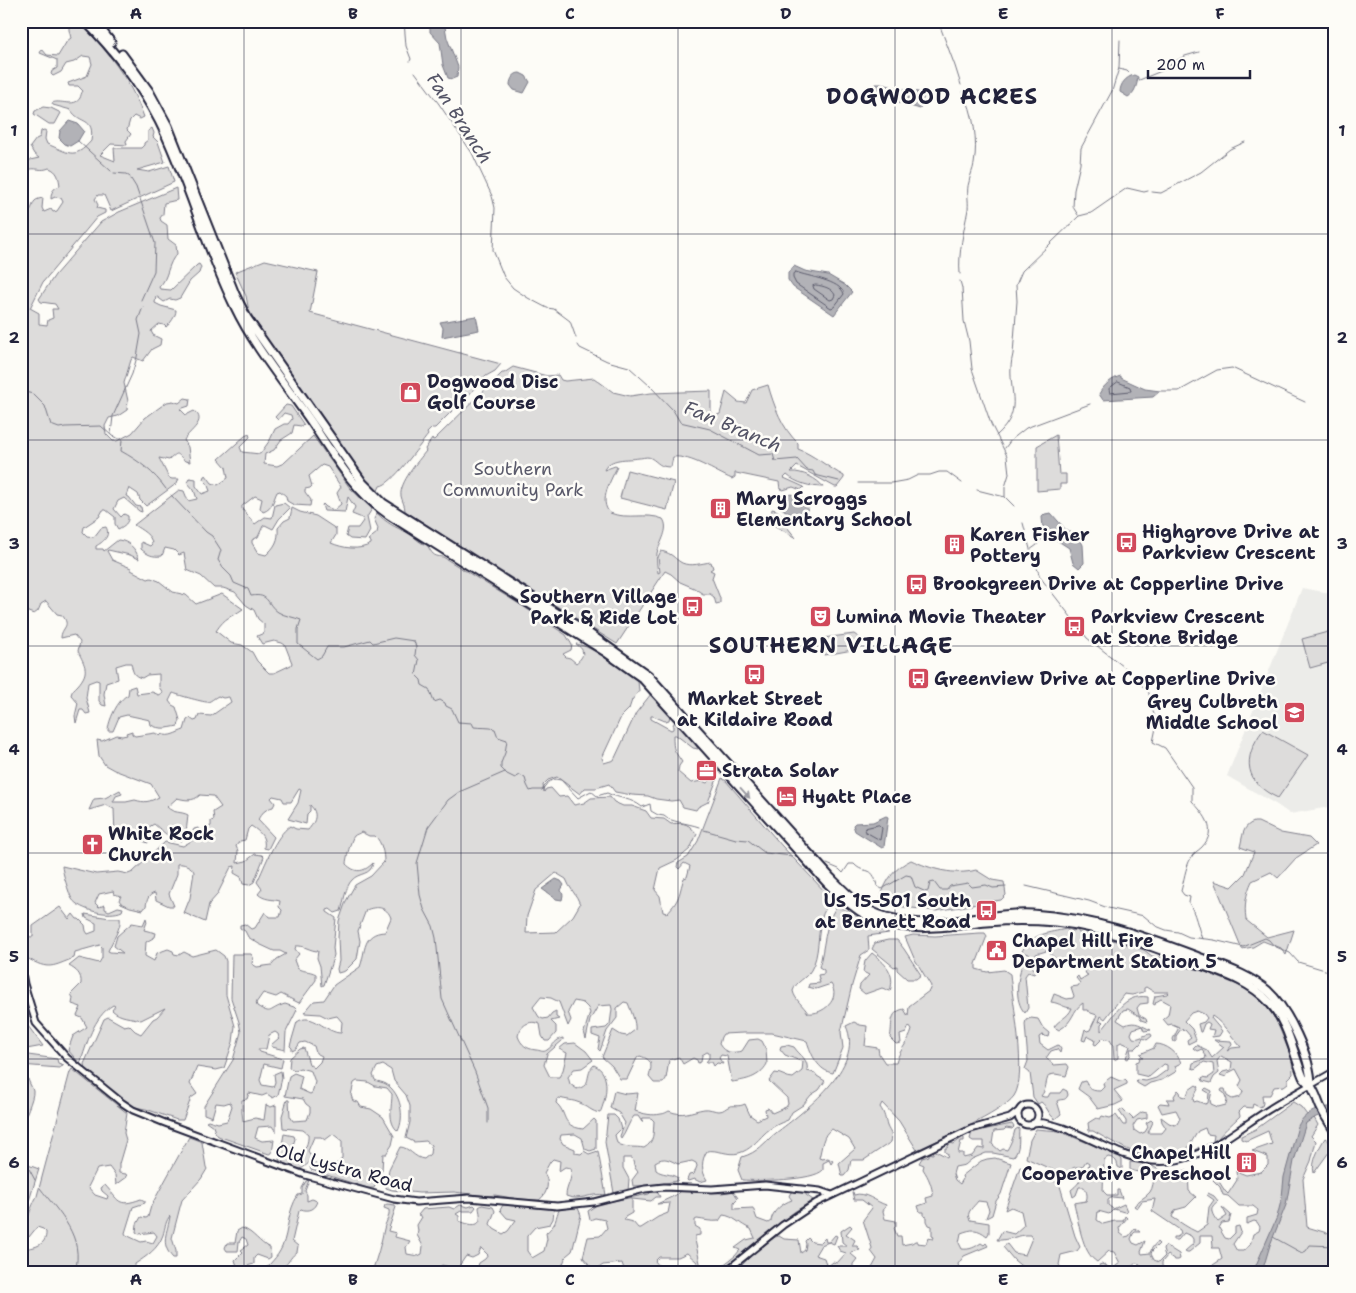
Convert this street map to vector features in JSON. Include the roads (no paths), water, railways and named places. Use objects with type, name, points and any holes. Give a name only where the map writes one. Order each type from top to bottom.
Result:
[{"type":"highway","points":[[85,21],[126,68],[144,94],[160,123],[225,285],[244,324],[360,491],[379,508],[604,651],[642,678],[827,882],[848,904],[867,916],[900,927],[927,929],[1006,921],[1071,924],[1117,934],[1205,967],[1243,982],[1269,1001],[1282,1018],[1304,1079],[1311,1085]]},
{"type":"highway","points":[[94,21],[144,83],[161,110],[197,194],[235,294],[247,318],[363,483],[383,503],[590,634],[648,675],[831,878],[862,906],[883,916],[910,922],[927,923],[1017,914],[1086,920],[1144,936],[1233,970],[1260,985],[1282,1007],[1288,1016],[1311,1076],[1311,1085],[1335,1132]]},
{"type":"street","name":"Old Lystra Road","points":[[21,967],[26,992],[36,1023],[67,1058],[121,1102],[133,1110],[165,1123],[305,1175],[394,1199],[416,1202],[469,1198],[557,1206],[594,1202],[645,1189],[664,1187],[712,1189],[765,1185],[820,1191],[832,1195]]},
{"type":"street","points":[[1010,1118],[1024,1106],[1032,1106],[1038,1116],[1045,1122],[1134,1158],[1151,1161],[1182,1160],[1207,1151],[1275,1105],[1335,1071]]},
{"type":"street","points":[[1020,1111],[1020,1119]]},
{"type":"street","points":[[1033,1123],[1038,1116]]},
{"type":"street","points":[[725,1272],[782,1225],[805,1209],[971,1128],[1010,1118],[1020,1119],[1027,1124],[1045,1122]]},
{"type":"water","points":[[432,21],[444,21],[447,38],[458,67],[457,77],[452,79],[448,78],[443,65],[440,43],[430,32]]},
{"type":"water","points":[[520,73],[526,76],[530,82],[524,93],[514,90],[510,85],[513,77]]},
{"type":"water","points":[[1134,75],[1138,77],[1136,86],[1128,97],[1120,92],[1120,89],[1128,77]]},
{"type":"water","points":[[876,84],[922,93],[924,95],[920,109],[884,95],[875,86]]},
{"type":"water","points":[[69,121],[78,124],[84,131],[78,141],[70,146],[59,138],[60,131]]},
{"type":"water","points":[[794,266],[805,271],[828,275],[845,285],[852,292],[834,315],[793,287],[788,280],[788,273]]},
{"type":"water","points":[[476,316],[479,330],[442,337],[443,328],[440,322]]},
{"type":"water","points":[[1121,376],[1121,378],[1145,389],[1160,391],[1153,397],[1103,400],[1099,394],[1103,388],[1111,380]]},
{"type":"water","points":[[790,494],[806,501],[809,506],[806,512],[793,523],[791,522],[792,515],[781,508],[784,500]]},
{"type":"water","points":[[1051,513],[1065,529],[1080,539],[1083,545],[1084,563],[1079,568],[1073,563],[1069,548],[1052,537],[1043,528],[1042,517],[1045,514]]},
{"type":"water","points":[[886,816],[888,817],[884,847],[882,848],[855,831],[853,825],[855,823],[873,822]]},
{"type":"water","points":[[556,879],[564,885],[561,890],[562,900],[556,899],[542,889]]},
{"type":"water","points":[[1335,1106],[1335,1111],[1316,1117],[1306,1123],[1294,1161],[1286,1205],[1270,1245],[1262,1272],[1253,1272],[1277,1217],[1284,1177],[1298,1126],[1309,1114],[1319,1109]]},
{"type":"waterway","name":"Fan Branch","points":[[404,21],[406,46],[410,61]]},
{"type":"waterway","points":[[938,21],[961,85]]},
{"type":"waterway","points":[[1078,215],[1073,207],[1081,148],[1112,91],[1119,68],[1120,40]]},
{"type":"waterway","points":[[1137,81],[1166,69],[1172,63],[1185,56],[1199,52]]},
{"type":"waterway","points":[[1119,69],[1127,71],[1131,75]]},
{"type":"waterway","name":"Fan Branch","points":[[415,72],[472,153],[492,196],[495,208],[493,250],[504,277],[513,288],[547,308],[554,309],[570,321],[576,338]]},
{"type":"waterway","points":[[960,274],[961,250],[968,209],[969,180],[974,164],[976,146],[970,109],[963,92]]},
{"type":"waterway","points":[[78,141],[111,171]]},
{"type":"waterway","points":[[1152,192],[1161,193],[1201,172],[1230,149],[1245,142]]},
{"type":"waterway","points":[[114,173],[126,174],[130,177]]},
{"type":"waterway","points":[[131,179],[136,187],[155,243],[154,271],[141,300]]},
{"type":"waterway","points":[[996,436],[1006,426],[1013,407],[1011,366],[1017,301],[1016,285],[1022,271],[1079,216],[1091,213],[1127,188],[1144,192],[1148,191]]},
{"type":"waterway","points":[[960,281],[972,369],[991,424],[1007,456],[1009,474],[1005,487],[1005,497]]},
{"type":"waterway","points":[[111,434],[113,416],[132,374],[137,357],[141,334],[138,320],[143,307]]},
{"type":"waterway","name":"Fan Branch","points":[[578,345],[580,348],[607,361],[629,367],[673,410],[680,422],[710,429],[759,455],[773,454],[775,461],[797,459],[807,470],[813,471],[815,475],[839,481]]},
{"type":"waterway","points":[[1160,391],[1179,391],[1217,370],[1232,368],[1305,402]]},
{"type":"waterway","points":[[21,391],[33,394],[45,406],[51,425],[59,428],[101,426],[112,436],[122,440],[121,451],[146,467],[166,489]]},
{"type":"waterway","points":[[1005,448],[1011,440],[1026,428],[1090,404]]},
{"type":"waterway","name":"Fan Branch","points":[[858,483],[891,483],[908,480],[918,475],[930,475],[939,472],[947,472],[962,483]]},
{"type":"waterway","name":"Fan Branch","points":[[977,490],[1005,497],[1014,506]]},
{"type":"waterway","points":[[171,495],[212,536],[221,550],[218,560],[231,576],[234,583],[248,589],[251,596],[262,596],[280,613],[301,620],[298,629],[298,644],[317,659],[322,656],[327,647],[344,647],[370,640],[373,643],[394,638],[414,641],[416,647],[415,655],[419,660],[416,675],[421,680],[422,685],[429,689],[434,702],[440,700],[445,703],[446,706],[452,709],[458,722],[472,723],[474,727],[495,729],[498,737],[507,740],[501,768],[515,778],[520,775],[525,778],[530,791],[542,790],[548,782],[555,779],[561,780],[578,798],[591,791],[597,796],[607,793],[634,802],[642,807],[650,804],[651,811],[658,815],[699,827]]},
{"type":"waterway","name":"Fan Branch","points":[[1023,523],[1034,564],[1040,577],[1071,617]]},
{"type":"waterway","points":[[1030,550],[1044,538]]},
{"type":"waterway","name":"Fan Branch","points":[[1081,630],[1087,638],[1128,670],[1149,693],[1150,703],[1157,723],[1153,742],[1165,748],[1192,787],[1192,801],[1208,823],[1209,835],[1207,841],[1193,855],[1189,862],[1181,891],[1184,895],[1190,897],[1189,903],[1195,915],[1202,939]]},
{"type":"waterway","points":[[488,1123],[488,1108],[475,1072],[442,999],[436,938],[420,895],[417,863],[428,827],[448,800],[459,792],[505,772]]},
{"type":"waterway","points":[[704,830],[736,839],[748,840],[765,853],[792,856]]},
{"type":"waterway","points":[[827,864],[839,869],[843,873],[849,864],[854,864],[870,872],[877,886],[882,889],[906,875],[911,876],[915,887],[926,892],[930,883],[934,882],[940,890],[947,890],[950,886],[968,883],[972,887],[986,885],[993,888],[1006,887]]},
{"type":"waterway","points":[[1026,886],[1144,916],[1156,926],[1189,937],[1214,940],[1243,947],[1265,938],[1274,946],[1290,953],[1298,962],[1335,973]]},
{"type":"waterway","points":[[21,1154],[35,1180]]},
{"type":"waterway","points":[[40,1188],[69,1227],[74,1237],[77,1248],[75,1272]]},
{"type":"waterway","points":[[1273,1237],[1302,1253],[1310,1245],[1335,1246]]},
{"type":"place","name":"Dogwood Disc Golf Course","points":[[411,392]]},
{"type":"place","name":"Mary Scroggs Elementary School","points":[[720,509]]},
{"type":"place","name":"Highgrove Drive at Parkview Crescent","points":[[1126,542]]},
{"type":"place","name":"Karen Fisher Pottery","points":[[954,545]]},
{"type":"place","name":"Brookgreen Drive at Copperline Drive","points":[[917,584]]},
{"type":"place","name":"Southern Village Park & Ride Lot","points":[[693,607]]},
{"type":"place","name":"Lumina Movie Theater","points":[[820,617]]},
{"type":"place","name":"Parkview Crescent at Stone Bridge","points":[[1075,627]]},
{"type":"place","name":"Market Street at Kildaire Road","points":[[755,674]]},
{"type":"place","name":"Greenview Drive at Copperline Drive","points":[[918,679]]},
{"type":"place","name":"Grey Culbreth Middle School","points":[[1294,712]]},
{"type":"place","name":"Strata Solar","points":[[706,771]]},
{"type":"place","name":"Hyatt Place","points":[[786,797]]},
{"type":"place","name":"White Rock Church","points":[[92,844]]},
{"type":"place","name":"US 15-501 South at Bennett Road","points":[[987,911]]},
{"type":"place","name":"Chapel Hill Fire Department Station 5","points":[[996,951]]},
{"type":"place","name":"Chapel Hill Cooperative Preschool","points":[[1247,1163]]},
{"type":"district","name":"DOGWOOD ACRES","points":[[932,96]]},
{"type":"district","name":"SOUTHERN VILLAGE","points":[[831,645]]},
{"type":"park label","name":"Southern Community Park","points":[[513,479]]}]
